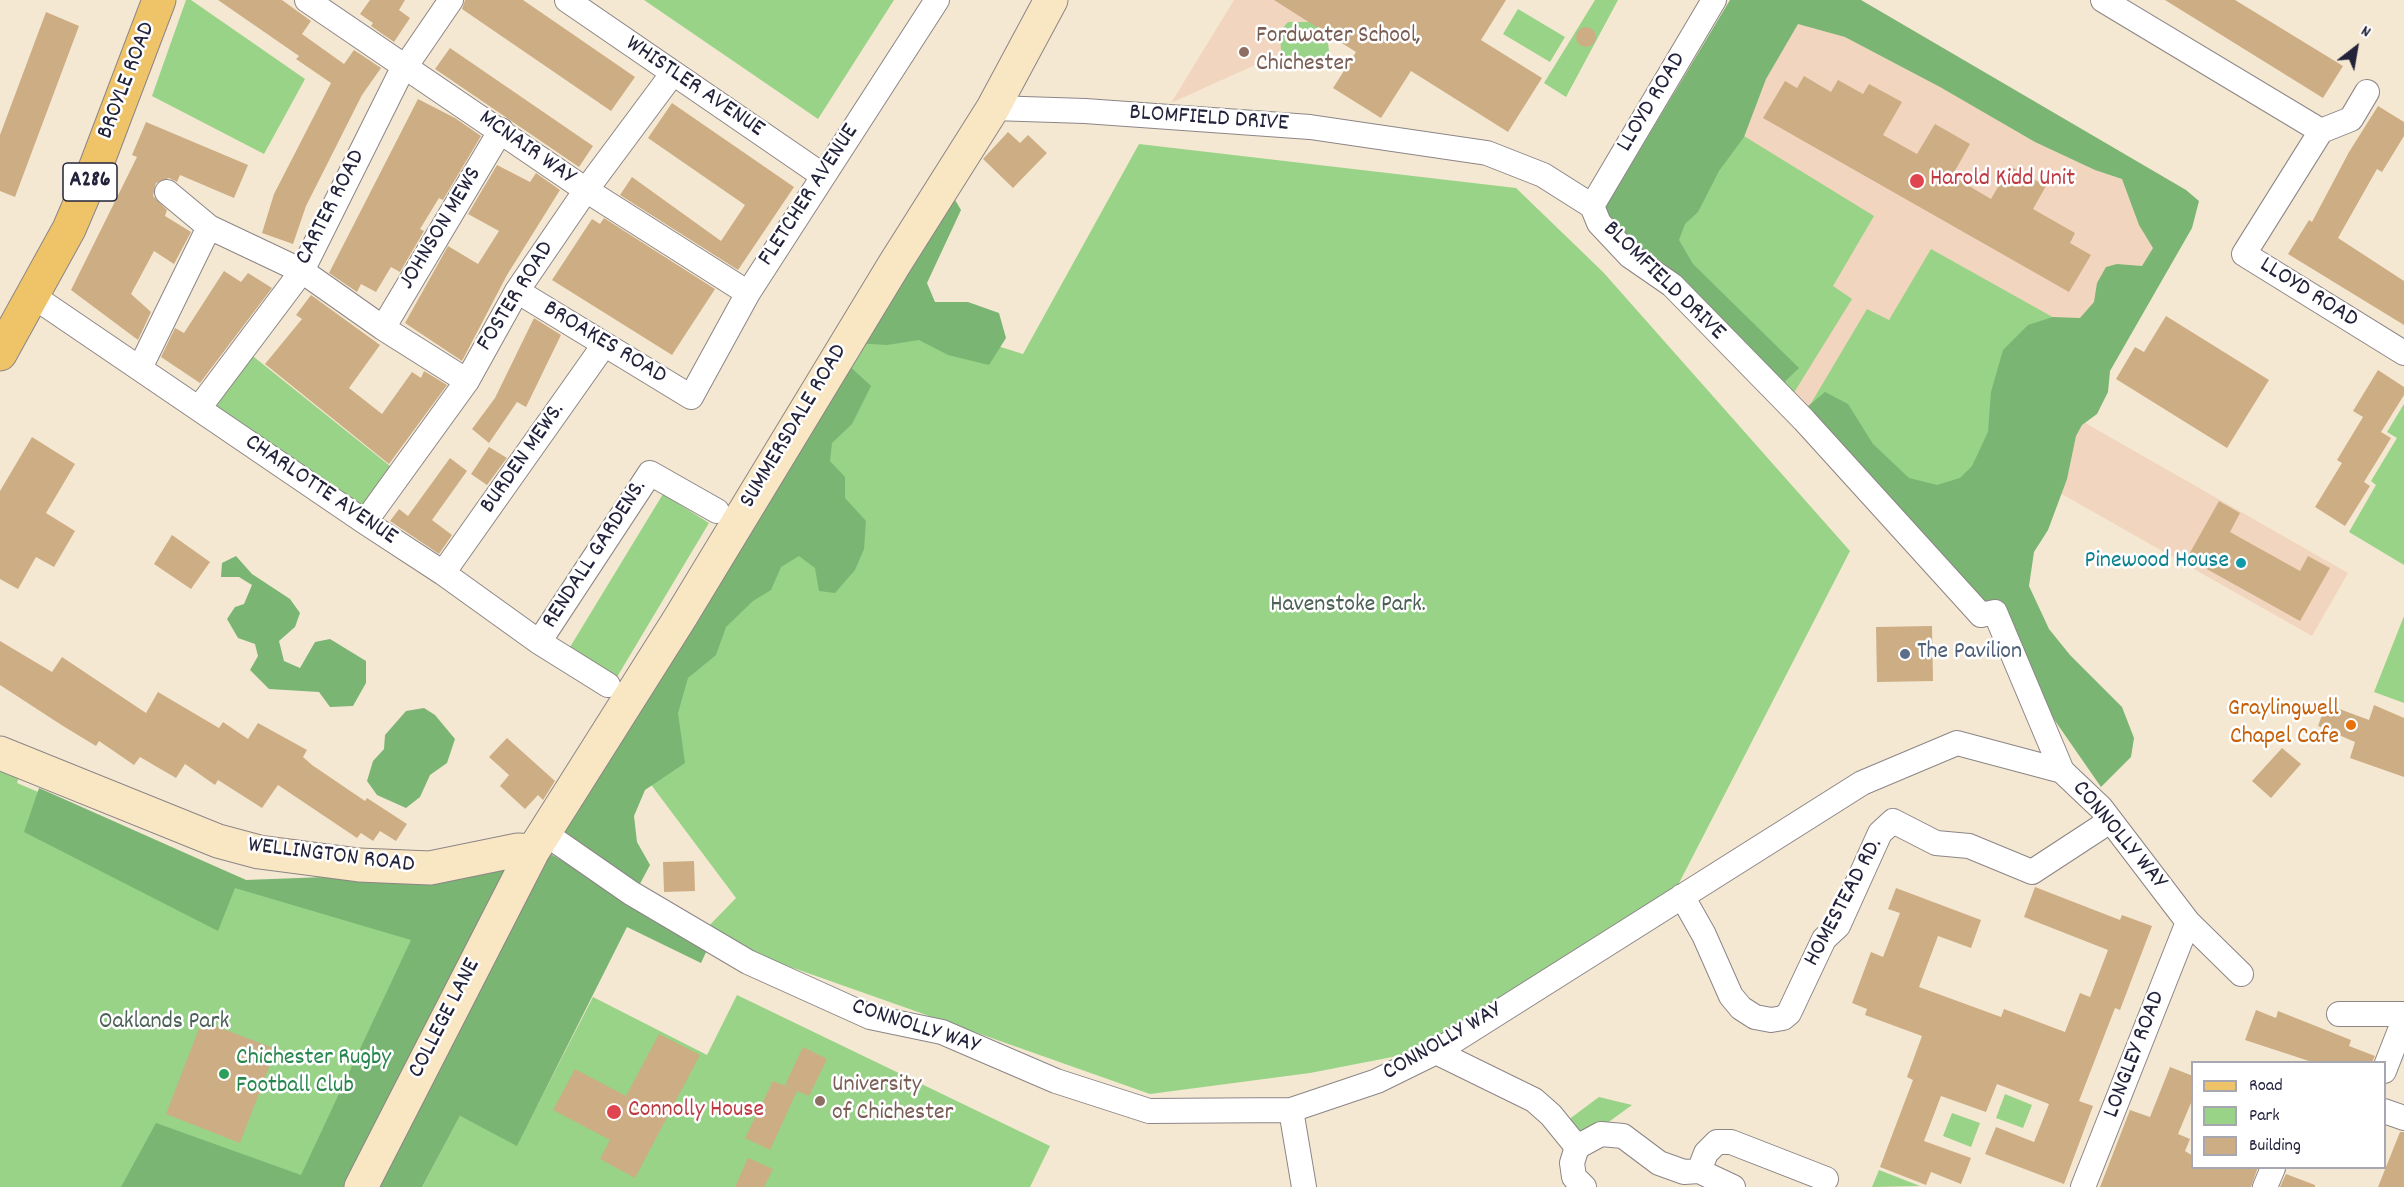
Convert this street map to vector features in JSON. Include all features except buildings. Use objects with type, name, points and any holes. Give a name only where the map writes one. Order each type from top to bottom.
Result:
[{"type":"main road","name":"BROYLE ROAD","points":[[0,354],[69,229],[96,166],[159,0]]},
{"type":"street","name":"MCNAIR WAY","points":[[307,0],[586,190],[748,294]]},
{"type":"street","name":"CARTER ROAD","points":[[199,408],[302,271],[405,67],[451,0]]},
{"type":"street","name":"WHISTLER AVENUE","points":[[567,0],[822,175]]},
{"type":"street","name":"FLETCHER AVENUE","points":[[691,398],[748,294],[822,175],[938,0]]},
{"type":"street","name":"SUMMERSDALE ROAD","points":[[540,843],[993,108],[1051,0]]},
{"type":"street","name":"LLOYD ROAD","points":[[1592,206],[1714,0]]},
{"type":"street","points":[[2103,0],[2321,131],[2351,120],[2367,92]]},
{"type":"street","name":"FOSTER ROAD","points":[[364,522],[467,381],[517,291],[586,190],[673,74]]},
{"type":"street","name":"BLOMFIELD DRIVE","points":[[993,108],[1085,111],[1310,127],[1486,153],[1543,175],[1592,206],[1599,223],[1630,256],[1672,285],[1804,420],[1981,615],[1995,612],[2062,771]]},
{"type":"street","name":"JOHNSON MEWS","points":[[384,328],[501,130]]},
{"type":"street","name":"LLOYD ROAD","points":[[2321,131],[2244,254],[2404,353]]},
{"type":"street","points":[[167,192],[209,227],[302,271],[384,328],[467,381]]},
{"type":"street","points":[[140,368],[209,227]]},
{"type":"street","name":"BROAKES ROAD","points":[[517,291],[691,398]]},
{"type":"street","name":"CHARLOTTE AVENUE","points":[[33,296],[364,522],[443,573],[539,642],[608,685]]},
{"type":"street","name":"BURDEN MEWS.","points":[[443,573],[604,345]]},
{"type":"street","name":"RENDALL GARDENS.","points":[[539,642],[650,473],[717,511]]},
{"type":"street","name":"CONNOLLY WAY","points":[[540,843],[748,962],[870,1017],[942,1032],[1056,1081],[1149,1111],[1291,1110],[1377,1081],[1436,1052],[1862,783],[1957,742],[2062,771],[2101,808],[2188,922],[2241,974]]},
{"type":"street","name":"WELLINGTON ROAD","points":[[0,753],[218,841],[259,852],[359,865],[430,868],[518,850],[540,843]]},
{"type":"street","name":"HOMESTEAD RD.","points":[[1682,896],[1704,935],[1731,996],[1741,1008],[1755,1017],[1771,1020],[1783,1018],[1790,1013],[1824,939],[1838,926],[1880,834],[1893,821],[1936,843],[1969,846],[2032,872],[2110,821]]},
{"type":"street","name":"COLLEGE LANE","points":[[361,1187],[540,843]]},
{"type":"street","name":"LONGLEY ROAD","points":[[2083,1187],[2188,922]]},
{"type":"street","points":[[2339,1014],[2404,1014]]},
{"type":"street","points":[[2386,1068],[2404,1020]]},
{"type":"street","points":[[1436,1052],[1534,1100],[1551,1115],[1577,1147]]},
{"type":"street","points":[[1291,1110],[1304,1187]]},
{"type":"street","points":[[2386,1111],[2404,1118]]},
{"type":"street","points":[[1584,1187],[1574,1177],[1572,1163],[1577,1147],[1601,1134],[1623,1136],[1659,1163],[1684,1172],[1698,1171],[1733,1187]]},
{"type":"street","points":[[1698,1171],[1706,1153],[1717,1142],[1731,1142],[1826,1179]]},
{"type":"street","points":[[2265,1187],[2272,1169]]},
{"type":"shaded area","name":"Fordwater School, Chichester","points":[[1234,0],[1399,0],[1171,103]]},
{"type":"shaded area","points":[[1730,0],[1861,0],[2186,190],[1960,584],[1601,215]]},
{"type":"shaded area","points":[[2066,412],[2348,573],[2312,636],[2030,476]]},
{"type":"green space","points":[[186,0],[191,0],[305,79],[264,154],[152,96]]},
{"type":"green space","points":[[644,0],[894,0],[818,119]]},
{"type":"green space","points":[[1595,0],[1618,0],[1566,97],[1544,83]]},
{"type":"green space","points":[[1730,0],[1861,0],[2186,190],[2199,201],[2192,228],[2110,371],[2108,392],[2097,414],[2082,425],[2076,436],[2067,479],[2048,530],[2034,552],[2029,586],[2049,629],[2070,655],[2122,707],[2134,738],[2131,757],[2101,787],[1960,584],[1790,421],[1825,392],[1848,404],[1873,444],[1909,478],[1937,485],[1960,478],[1972,466],[1988,432],[1991,392],[2003,350],[2028,325],[2053,317],[2080,318],[2094,302],[2097,283],[2106,267],[2117,264],[2142,266],[2153,248],[2139,225],[2122,179],[2095,170],[2035,142],[1940,87],[1845,37],[1798,24],[1766,79],[1744,137],[1719,171],[1698,212],[1685,224],[1679,240],[1693,264],[1799,368],[1775,391],[1601,215]]},
{"type":"green space","points":[[1518,9],[1565,37],[1550,62],[1503,34]]},
{"type":"green space","points":[[1288,22],[1319,22],[1326,28],[1329,51],[1322,59],[1292,61],[1281,52],[1280,31]]},
{"type":"green space","points":[[1674,93],[1874,216],[1833,286],[1852,299],[1782,412],[1601,215]]},
{"type":"green space","name":"Havenstoke Park.","points":[[1139,144],[1516,188],[1603,272],[1850,551],[1677,887],[1413,1053],[1310,1073],[1150,1094],[700,935],[736,898],[616,738],[876,308],[1023,354]]},
{"type":"green space","points":[[951,193],[961,210],[927,283],[935,302],[968,302],[999,313],[1006,338],[989,365],[948,355],[919,340],[887,345],[855,343]]},
{"type":"green space","points":[[1931,249],[2099,343],[1960,584],[1797,427],[1867,309],[1889,320]]},
{"type":"green space","points":[[244,349],[395,470],[363,509],[210,404]]},
{"type":"green space","points":[[844,361],[871,386],[852,424],[832,443],[830,461],[845,477],[845,498],[866,521],[864,549],[855,570],[835,593],[819,591],[815,568],[799,556],[781,567],[771,590],[753,601],[726,627],[716,655],[688,678],[678,713],[685,763],[645,790],[634,816],[637,842],[650,865],[634,895],[553,843]]},
{"type":"green space","points":[[2404,404],[2404,565],[2349,532],[2376,485],[2371,481],[2397,438],[2387,432]]},
{"type":"green space","points":[[663,494],[709,523],[614,682],[567,652]]},
{"type":"green space","points":[[236,556],[252,574],[290,599],[300,613],[295,627],[279,641],[284,661],[300,668],[315,642],[330,639],[366,661],[366,683],[353,706],[330,707],[319,692],[269,689],[250,670],[258,656],[255,644],[238,638],[227,619],[235,607],[244,604],[252,585],[239,577],[221,577],[222,563]]},
{"type":"green space","points":[[2404,616],[2404,703],[2374,692]]},
{"type":"green space","points":[[424,708],[435,715],[455,739],[447,763],[430,775],[420,797],[406,808],[377,795],[367,781],[373,761],[384,749],[385,735],[406,711]]},
{"type":"green space","name":"Oaklands Park","points":[[0,756],[23,765],[17,783],[246,880],[489,878],[329,1187],[0,1187]]},
{"type":"green space","points":[[39,788],[246,880],[535,869],[546,851],[708,948],[701,963],[627,927],[517,1146],[460,1116],[422,1187],[121,1187],[156,1123],[301,1175],[411,940],[235,888],[218,931],[24,832]]},
{"type":"green space","name":"University of Chichester","points":[[737,995],[1050,1146],[1030,1187],[422,1187],[460,1116],[517,1145],[593,997],[707,1055]]},
{"type":"green space","points":[[2005,1094],[2032,1105],[2023,1128],[1996,1118]]},
{"type":"green space","points":[[1599,1097],[1632,1105],[1599,1129],[1573,1135],[1564,1123]]},
{"type":"green space","points":[[1952,1113],[1980,1123],[1971,1147],[1943,1136]]},
{"type":"green space","points":[[1879,1170],[1920,1186],[1872,1187]]},
{"type":"place","name":"Fordwater School, Chichester","points":[[1244,52]]},
{"type":"place","name":"Harold Kidd Unit","points":[[1917,181]]},
{"type":"place","name":"Pinewood House","points":[[2241,563]]},
{"type":"place","name":"The Pavilion","points":[[1905,654]]},
{"type":"place","name":"Graylingwell Chapel Cafe","points":[[2351,725]]},
{"type":"place","name":"Chichester Rugby Football Club","points":[[224,1074]]},
{"type":"place","name":"University of Chichester","points":[[820,1101]]},
{"type":"place","name":"Connolly House","points":[[614,1112]]}]
